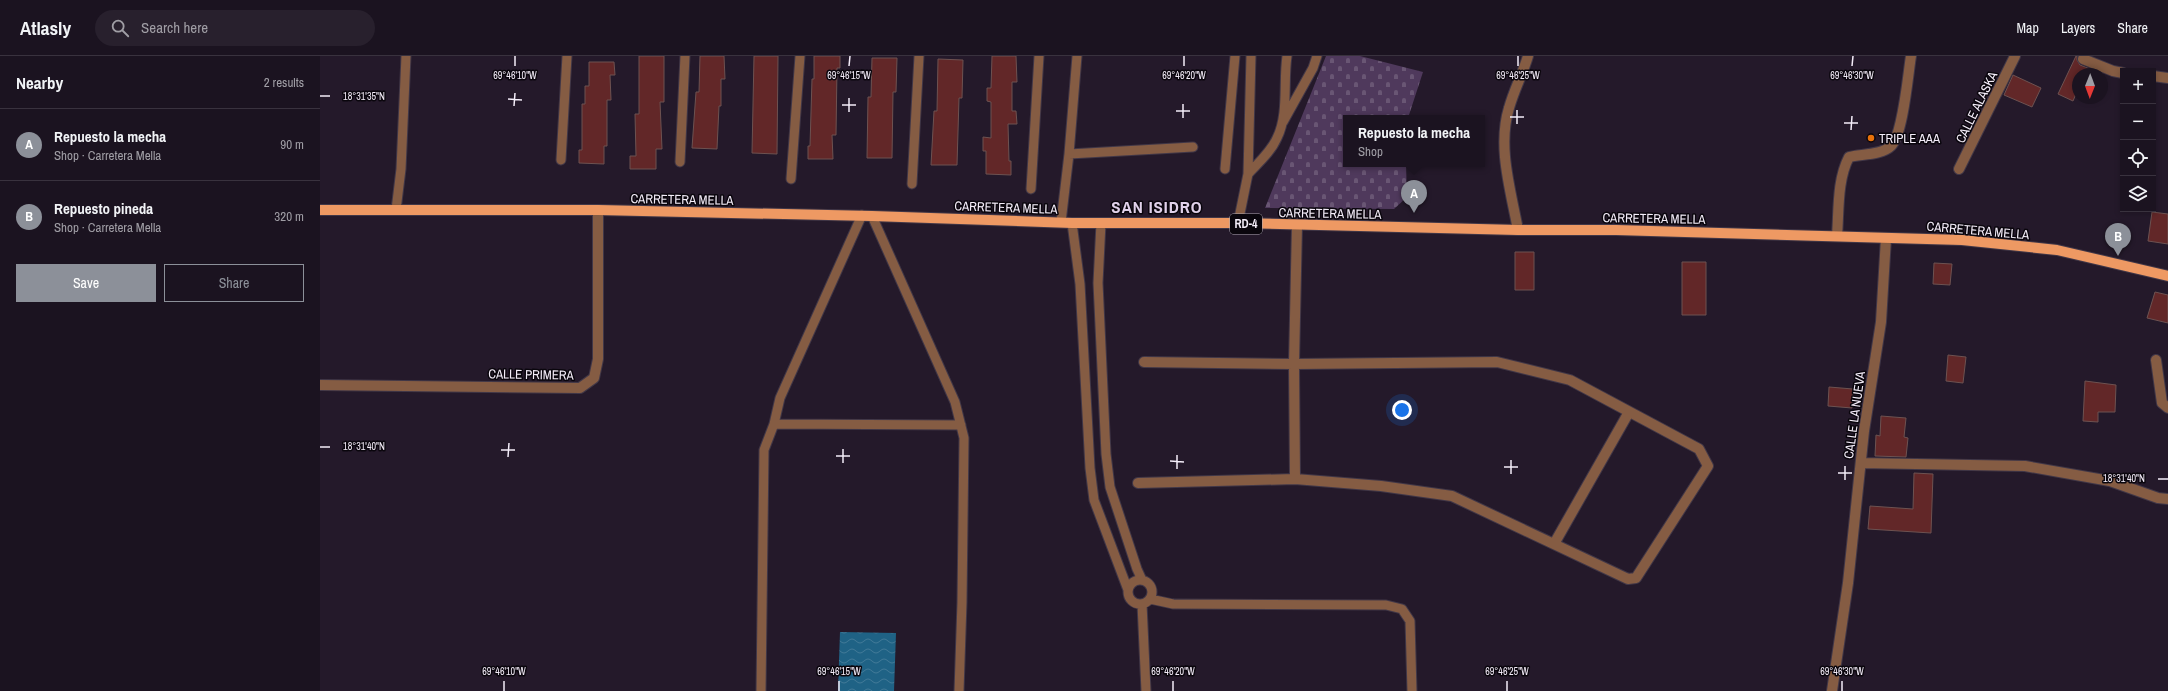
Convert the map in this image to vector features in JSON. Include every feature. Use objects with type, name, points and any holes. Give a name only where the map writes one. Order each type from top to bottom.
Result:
[{"type":"main road","name":"CARRETERA MELLA","points":[[320,210],[598,210],[862,215],[1072,223],[1238,223],[1518,230],[1616,230],[1962,240],[2057,250],[2168,276]]},
{"type":"street","points":[[1518,230],[1505,157],[1504,134],[1508,108],[1528,56]]},
{"type":"street","points":[[1837,236],[1841,180],[1844,166],[1849,157],[1882,151],[1891,146],[1899,132],[1911,56]]},
{"type":"street","name":"CALLE ALASKA","points":[[1959,169],[2015,56]]},
{"type":"street","points":[[2083,59],[2120,72]]},
{"type":"street","points":[[2156,76],[2168,78]]},
{"type":"street","name":"CALLE PRIMERA","points":[[320,385],[580,388],[594,378],[598,359],[598,210]]},
{"type":"street","points":[[1295,479],[1294,364],[1297,225]]},
{"type":"street","name":"CALLE LA NUEVA","points":[[1832,691],[1848,583],[1861,463],[1881,322],[1886,238]]},
{"type":"street","points":[[2156,360],[2162,403],[2168,408]]},
{"type":"street","points":[[1138,483],[1295,479],[1381,486],[1452,496],[1628,579],[1636,578],[1708,466],[1699,449],[1570,380],[1497,362],[1294,364],[1144,362]]},
{"type":"street","points":[[1554,544],[1629,412]]},
{"type":"street","points":[[1861,463],[2025,466],[2110,481],[2158,498],[2168,499]]},
{"type":"lane","points":[[396,210],[401,170],[406,56]]},
{"type":"lane","points":[[561,160],[567,56]]},
{"type":"lane","points":[[680,162],[685,56]]},
{"type":"lane","points":[[791,179],[800,56]]},
{"type":"lane","points":[[912,184],[920,56]]},
{"type":"lane","points":[[1031,188],[1039,56]]},
{"type":"lane","points":[[1061,222],[1069,154],[1076,56]]},
{"type":"lane","points":[[1225,169],[1235,56]]},
{"type":"lane","points":[[1238,223],[1248,174],[1251,56]]},
{"type":"lane","points":[[1248,174],[1271,149],[1278,138],[1281,125],[1287,56]]},
{"type":"lane","points":[[1281,125],[1313,68],[1317,56]]},
{"type":"lane","points":[[1069,154],[1193,147]]},
{"type":"lane","points":[[761,691],[764,450],[774,424],[780,398],[862,215]]},
{"type":"lane","points":[[872,216],[955,402],[964,438],[962,602],[959,691]]},
{"type":"lane","points":[[1072,223],[1080,284],[1090,468],[1094,500],[1132,601],[1173,604],[1258,606],[1386,605],[1402,609],[1410,621],[1412,691]]},
{"type":"lane","points":[[1101,223],[1098,283],[1106,454],[1110,487],[1137,569],[1142,580],[1152,587],[1153,594],[1146,602],[1146,691]]},
{"type":"lane","points":[[774,424],[961,425]]},
{"type":"lane","points":[[1128,590],[1131,584],[1136,580],[1142,580]]},
{"type":"green space","points":[[1326,56],[1360,56],[1423,72],[1409,115],[1343,115],[1343,167],[1406,167],[1407,197],[1394,209],[1265,208]]},
{"type":"water","points":[[840,632],[896,633],[894,691],[838,691]]},
{"type":"building","points":[[639,56],[664,56],[664,102],[660,102],[662,149],[656,149],[656,169],[630,169],[630,156],[636,156],[635,114],[639,114]]},
{"type":"building","points":[[700,56],[724,56],[725,79],[721,79],[721,106],[719,106],[717,149],[692,148],[696,92],[699,92]]},
{"type":"building","points":[[754,56],[778,56],[777,154],[752,153]]},
{"type":"building","points":[[814,56],[840,56],[840,68],[837,68],[836,135],[832,135],[833,159],[808,159],[808,146],[810,146],[812,79],[814,79]]},
{"type":"building","points":[[992,56],[1016,56],[1017,82],[1012,82],[1012,111],[1016,111],[1017,124],[1008,124],[1011,175],[986,174],[986,151],[983,151],[983,137],[991,138],[991,102],[987,101],[987,88],[991,88]]},
{"type":"building","points":[[2077,56],[2077,60],[2080,65],[2088,68],[2072,68],[2072,101],[2058,94]]},
{"type":"building","points":[[872,58],[897,58],[896,92],[893,92],[892,158],[867,158],[868,97],[871,97]]},
{"type":"building","points":[[938,59],[963,60],[962,98],[959,98],[957,165],[931,165],[934,111],[937,111]]},
{"type":"building","points":[[589,62],[614,62],[615,75],[610,75],[611,100],[607,100],[607,146],[604,146],[604,164],[579,163],[579,150],[582,150],[582,104],[585,104],[585,86],[589,86]]},
{"type":"building","points":[[2013,75],[2041,88],[2032,107],[2004,95]]},
{"type":"building","points":[[2152,212],[2168,214],[2168,244],[2148,241]]},
{"type":"building","points":[[1515,252],[1534,252],[1534,290],[1515,290]]},
{"type":"building","points":[[1682,262],[1706,262],[1706,315],[1682,315]]},
{"type":"building","points":[[1934,263],[1952,264],[1950,285],[1933,284]]},
{"type":"building","points":[[2155,292],[2168,295],[2168,323],[2147,318]]},
{"type":"building","points":[[1948,355],[1966,357],[1963,383],[1946,381]]},
{"type":"building","points":[[2085,381],[2116,385],[2115,412],[2098,412],[2098,422],[2083,421]]},
{"type":"building","points":[[1829,387],[1853,389],[1852,408],[1828,406]]},
{"type":"building","points":[[1881,416],[1906,418],[1904,437],[1908,438],[1906,457],[1875,456],[1876,435],[1880,436]]},
{"type":"building","points":[[1914,473],[1933,474],[1931,533],[1868,529],[1870,506],[1913,509]]},
{"type":"place","name":"TRIPLE AAA","points":[[1871,138]]},
{"type":"place","name":"Repuesto la mecha","points":[[1414,213]]},
{"type":"place","name":"Repuesto pineda","points":[[2118,256]]},
{"type":"district","name":"SAN ISIDRO","points":[[1157,207]]}]
